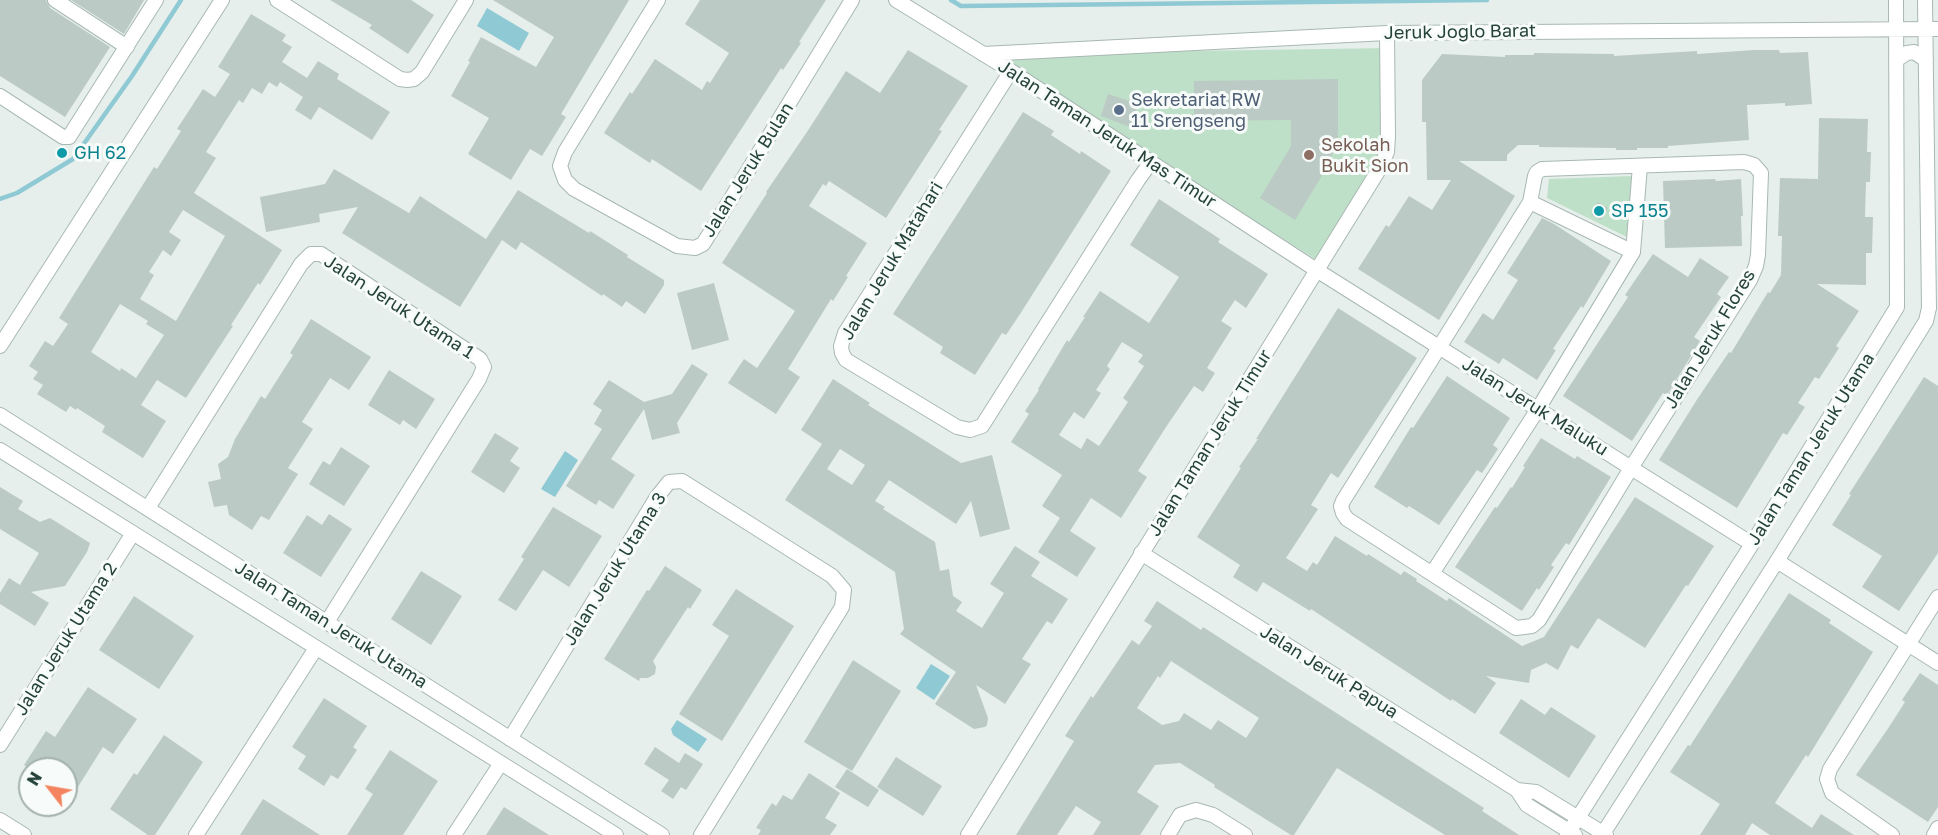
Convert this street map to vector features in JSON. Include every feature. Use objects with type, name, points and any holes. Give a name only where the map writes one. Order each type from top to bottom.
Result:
[{"type":"street","points":[[55,0],[127,46]]},
{"type":"street","points":[[0,96],[63,137],[69,137],[156,0]]},
{"type":"street","points":[[0,346],[222,0]]},
{"type":"street","points":[[277,0],[399,79],[407,80],[414,79],[422,72],[466,0]]},
{"type":"street","name":"Jalan Jeruk Bulan","points":[[658,0],[565,152],[560,166],[565,180],[574,189],[676,246],[695,248],[703,244],[710,233],[852,0]]},
{"type":"street","name":"Jalan Taman Jeruk Mas Timur","points":[[896,0],[1011,71],[1318,271]]},
{"type":"street","name":"Jalan Taman Jeruk Utama","points":[[1570,834],[1897,307],[1896,0]]},
{"type":"street","name":"Jalan Taman Jeruk Utama","points":[[1603,834],[1932,322],[1929,308],[1926,60],[1930,25],[1925,0]]},
{"type":"street","name":"Jeruk Joglo Barat","points":[[983,54],[1387,33],[1896,23],[1930,25]]},
{"type":"street","name":"Jalan Taman Jeruk Timur","points":[[968,835],[1380,168],[1387,152],[1387,33]]},
{"type":"street","points":[[1896,60],[1907,53],[1914,52],[1926,60]]},
{"type":"street","name":"Jalan Jeruk Matahari","points":[[1011,71],[845,333],[841,346],[846,360],[957,428],[970,430],[982,426],[1151,162]]},
{"type":"street","name":"Jalan Jeruk Flores","points":[[1744,162],[1754,165],[1761,173],[1758,255],[1750,280],[1630,468],[1539,620],[1532,626],[1516,628],[1347,519],[1341,506],[1530,201],[1535,176],[1537,171],[1542,169],[1744,162]]},
{"type":"street","points":[[1433,573],[1538,409],[1633,252],[1640,166]]},
{"type":"street","points":[[1530,201],[1633,252]]},
{"type":"street","name":"Jalan Jeruk Utama 1","points":[[148,508],[301,264],[311,254],[321,254],[480,359],[484,367],[479,379],[327,622]]},
{"type":"street","name":"Jalan Jeruk Maluku","points":[[1318,271],[1752,544]]},
{"type":"street","name":"Jalan Taman Jeruk Utama","points":[[0,415],[662,835]]},
{"type":"street","name":"Jalan Taman Jeruk Utama","points":[[0,450],[616,835]]},
{"type":"street","name":"Jalan Jeruk Utama 3","points":[[510,739],[657,497],[669,482],[682,481],[832,576],[844,590],[842,607],[701,835]]},
{"type":"street","name":"Jalan Jeruk Utama 2","points":[[0,745],[133,533]]},
{"type":"street","name":"Jalan Jeruk Papua","points":[[1141,553],[1517,790],[1527,805],[1570,834]]},
{"type":"street","points":[[1777,561],[1938,663]]},
{"type":"street","points":[[1892,835],[1832,793],[1827,779],[1830,769],[1938,597]]},
{"type":"street","points":[[196,835],[316,648]]},
{"type":"street","points":[[454,835],[501,763]]},
{"type":"street","name":"Jalan Jeruk Papua","points":[[1517,790],[1536,792],[1603,834]]},
{"type":"street","points":[[1168,835],[1180,815],[1196,810],[1213,815],[1245,835]]},
{"type":"street","points":[[0,820],[24,835]]},
{"type":"street","points":[[1934,835],[1938,828]]},
{"type":"green space","points":[[1390,48],[1389,149],[1320,262],[989,54]]},
{"type":"green space","points":[[1633,176],[1631,239],[1547,198],[1549,179]]},
{"type":"water","points":[[487,8],[529,33],[519,51],[477,26]]},
{"type":"water","points":[[565,451],[578,460],[555,497],[541,489]]},
{"type":"water","points":[[931,664],[950,676],[934,700],[916,688]]},
{"type":"water","points":[[677,720],[707,739],[698,752],[673,735],[671,729]]},
{"type":"building","points":[[0,0],[46,0],[50,8],[110,47],[65,117],[0,76]]},
{"type":"building","points":[[71,0],[144,0],[124,34]]},
{"type":"building","points":[[330,0],[411,0],[434,15],[408,54],[369,28],[372,25]]},
{"type":"building","points":[[493,0],[629,0],[561,114],[566,117],[542,156],[530,149],[511,180],[468,154],[489,118],[451,96],[481,37],[536,67],[554,37]]},
{"type":"building","points":[[700,0],[826,0],[799,42],[801,43],[783,70],[781,68],[701,191],[652,159],[650,163],[604,133],[630,92],[632,94],[655,59],[702,90],[707,81],[710,83],[729,53],[685,24]]},
{"type":"building","points":[[251,14],[286,35],[282,41],[292,47],[282,62],[307,78],[318,61],[339,74],[337,79],[390,112],[372,140],[319,107],[311,120],[295,110],[303,97],[280,82],[277,87],[269,82],[262,94],[252,88],[243,103],[239,100],[206,152],[216,158],[194,193],[282,250],[260,285],[258,283],[186,398],[157,380],[141,405],[166,421],[143,458],[102,432],[105,426],[77,408],[76,410],[70,406],[66,412],[37,394],[43,385],[33,379],[38,372],[29,366],[45,341],[53,346],[68,324],[59,318],[154,167],[157,169],[181,131],[177,129],[203,89],[215,97],[230,74],[218,67]],"holes":[[[183,210],[225,236],[176,321],[140,299],[154,275],[149,272],[163,250],[171,256],[181,240],[169,232]],[[120,304],[148,321],[146,324],[164,335],[136,378],[121,368],[120,371],[91,352]]]},
{"type":"building","points":[[908,50],[968,86],[886,218],[829,181],[826,186],[823,184],[809,206],[867,243],[833,301],[831,299],[788,369],[800,377],[776,414],[728,383],[744,359],[757,368],[795,311],[722,263],[846,71],[880,93]]},
{"type":"building","points":[[1779,50],[1780,53],[1808,52],[1812,104],[1747,105],[1749,140],[1668,146],[1668,148],[1637,148],[1637,150],[1518,145],[1507,155],[1507,161],[1459,161],[1515,196],[1439,320],[1358,269],[1386,225],[1389,227],[1409,196],[1432,210],[1451,180],[1427,180],[1426,122],[1422,122],[1422,80],[1442,54],[1505,57],[1505,55],[1534,55],[1534,53],[1614,54],[1614,56]]},
{"type":"building","name":"Sekolah Bukit Sion","points":[[1338,79],[1338,137],[1329,164],[1295,220],[1260,198],[1291,146],[1291,120],[1194,121],[1194,81]]},
{"type":"building","name":"Sekretariat RW 11 Srengseng","points":[[1108,94],[1138,104],[1130,127],[1101,116]]},
{"type":"building","points":[[1023,112],[1054,131],[1051,135],[1111,171],[1006,335],[1002,333],[975,375],[940,353],[943,347],[893,314]]},
{"type":"building","points":[[1819,118],[1868,119],[1867,152],[1871,152],[1870,182],[1866,182],[1865,217],[1873,217],[1872,253],[1866,253],[1866,285],[1817,284],[1859,311],[1836,346],[1839,348],[1819,379],[1815,377],[1798,403],[1805,407],[1787,435],[1783,433],[1737,508],[1659,460],[1781,275],[1782,236],[1778,236],[1780,178],[1818,179]]},
{"type":"building","points":[[334,169],[409,213],[420,196],[486,239],[518,190],[628,255],[627,257],[664,280],[664,285],[645,314],[626,301],[622,307],[603,294],[602,296],[521,242],[516,250],[502,240],[460,307],[342,233],[358,207],[319,214],[320,222],[266,232],[260,197],[325,184]]},
{"type":"building","points":[[1715,179],[1716,181],[1741,179],[1742,246],[1665,248],[1663,181]]},
{"type":"building","points":[[1159,199],[1220,239],[1218,242],[1268,274],[1246,308],[1235,300],[1221,321],[1232,328],[1207,368],[1215,373],[1203,392],[1194,386],[1166,427],[1138,471],[1147,477],[1121,518],[1091,498],[1070,531],[1096,548],[1077,577],[1038,552],[1060,518],[1042,506],[1062,475],[1011,442],[1029,414],[1025,411],[1067,340],[1069,342],[1100,291],[1149,323],[1179,277],[1130,245]],"holes":[[[1122,342],[1143,355],[1138,362],[1144,366],[1123,398],[1128,402],[1099,446],[1087,438],[1081,449],[1059,435],[1074,412],[1084,419],[1101,393],[1096,390],[1110,369],[1107,366]]]},
{"type":"building","name":"SP 155","points":[[1598,202],[1608,208],[1601,220],[1591,215]]},
{"type":"building","points":[[1542,218],[1611,261],[1583,308],[1581,306],[1553,349],[1556,350],[1537,380],[1503,358],[1499,364],[1464,342],[1483,313],[1493,320],[1518,280],[1507,273]]},
{"type":"building","points":[[1653,254],[1688,277],[1700,258],[1729,277],[1717,294],[1721,297],[1694,337],[1700,341],[1667,395],[1663,393],[1632,441],[1563,396],[1628,297],[1625,295]]},
{"type":"building","points":[[714,283],[729,340],[692,350],[677,293]]},
{"type":"building","points":[[1338,308],[1417,358],[1338,478],[1331,473],[1311,505],[1318,509],[1286,558],[1307,571],[1313,562],[1317,565],[1335,536],[1401,575],[1404,571],[1447,601],[1449,598],[1522,646],[1544,637],[1635,497],[1714,546],[1645,648],[1598,618],[1578,649],[1571,645],[1558,670],[1546,663],[1531,670],[1529,683],[1486,676],[1496,683],[1475,714],[1452,699],[1451,701],[1311,609],[1310,611],[1263,582],[1257,592],[1233,577],[1240,565],[1197,537]]},
{"type":"building","points":[[311,319],[371,357],[349,390],[330,378],[302,422],[313,429],[288,468],[298,474],[269,520],[261,516],[252,530],[229,515],[227,505],[214,507],[208,482],[221,479],[218,464],[228,457],[235,439],[261,396],[265,399],[293,355],[290,353]]},
{"type":"building","points":[[692,364],[708,374],[677,423],[680,433],[652,440],[644,409],[611,459],[635,475],[613,509],[599,500],[596,505],[566,486],[602,429],[594,424],[602,410],[593,404],[609,380],[644,402],[672,394]]},
{"type":"building","points":[[389,370],[435,399],[416,429],[403,420],[400,425],[368,405]]},
{"type":"building","points":[[1447,376],[1510,418],[1493,445],[1498,449],[1482,473],[1477,470],[1439,525],[1374,487],[1411,427],[1413,428]]},
{"type":"building","points":[[1924,377],[1938,386],[1938,553],[1899,611],[1862,587],[1882,556],[1832,525],[1851,495],[1849,494]]},
{"type":"building","points":[[833,379],[870,403],[868,405],[961,463],[992,455],[1010,529],[980,537],[971,501],[956,524],[889,480],[875,501],[885,507],[883,509],[935,542],[940,571],[949,569],[953,596],[962,602],[956,611],[982,628],[1004,593],[990,584],[1015,546],[1040,562],[1031,576],[1068,599],[1052,624],[1047,621],[1022,659],[1031,664],[1005,704],[976,685],[988,718],[985,727],[974,729],[935,704],[956,672],[900,634],[904,629],[895,572],[785,500],[822,444],[801,430]],"holes":[[[840,449],[865,465],[852,485],[827,469]]]},
{"type":"building","points":[[495,433],[519,448],[510,461],[520,468],[504,493],[471,472]]},
{"type":"building","points":[[1541,438],[1611,477],[1569,545],[1566,543],[1551,565],[1554,567],[1522,611],[1455,567],[1495,507],[1497,508],[1512,488]]},
{"type":"building","points":[[341,447],[370,466],[344,506],[309,484],[323,461],[330,465]]},
{"type":"building","points":[[0,487],[23,501],[18,509],[40,522],[50,518],[90,543],[87,552],[65,586],[31,592],[49,603],[35,626],[0,604],[0,593],[9,578],[20,585],[39,553],[0,529]]},
{"type":"building","points":[[553,507],[602,536],[569,587],[543,570],[516,611],[498,600],[524,559],[521,557]]},
{"type":"building","points":[[329,514],[352,529],[321,577],[283,553],[307,515],[322,525]]},
{"type":"building","points":[[665,566],[702,590],[690,609],[688,607],[653,661],[656,667],[655,674],[648,678],[640,678],[639,681],[604,659],[647,590],[649,591]]},
{"type":"building","points":[[421,571],[462,596],[431,645],[391,619]]},
{"type":"building","points":[[736,589],[794,626],[722,741],[679,714],[729,636],[712,625]]},
{"type":"building","points":[[1789,593],[1831,620],[1829,623],[1873,652],[1808,757],[1806,755],[1775,803],[1812,828],[1821,814],[1854,835],[1770,835],[1752,823],[1745,835],[1700,835],[1720,804],[1670,772],[1688,745],[1690,746]]},
{"type":"building","points":[[134,596],[194,636],[159,689],[99,650]]},
{"type":"building","points":[[1157,601],[1201,630],[1203,627],[1484,808],[1482,811],[1519,835],[1445,835],[1337,768],[1294,835],[1291,835],[1180,763],[1155,765],[1137,792],[1159,806],[1140,835],[1093,835],[1101,822],[1076,806],[1057,835],[1016,835],[1074,741],[1065,736],[1091,696],[1093,698],[1132,640],[1139,645],[1152,626],[1144,621]],"holes":[[[1171,661],[1259,718],[1246,738],[1218,720],[1211,730],[1184,713],[1179,721],[1162,725],[1137,708]]]},
{"type":"building","points":[[853,660],[901,691],[852,771],[804,742]]},
{"type":"building","points":[[1920,673],[1938,685],[1938,807],[1928,822],[1856,775],[1905,702],[1902,700]]},
{"type":"building","points":[[88,687],[137,719],[113,754],[103,747],[78,787],[78,757],[29,757],[46,731],[55,737]]},
{"type":"building","points":[[324,698],[367,726],[353,747],[357,750],[338,779],[331,775],[324,786],[298,769],[306,756],[292,747]]},
{"type":"building","points":[[1521,699],[1545,715],[1551,707],[1596,736],[1569,778],[1499,733]]},
{"type":"building","points":[[164,735],[203,762],[155,835],[148,835],[110,809],[134,773],[137,775]]},
{"type":"building","points":[[655,747],[679,763],[685,753],[703,764],[686,790],[681,787],[673,799],[661,791],[669,780],[644,764]]},
{"type":"building","points":[[390,750],[438,781],[403,835],[347,835],[373,794],[365,789]]},
{"type":"building","points":[[896,757],[942,786],[923,816],[877,787]]},
{"type":"building","points":[[847,769],[879,790],[868,807],[835,787]]},
{"type":"building","points":[[809,773],[840,793],[825,818],[837,825],[830,835],[758,835],[761,830],[756,828],[772,803],[776,806],[783,795],[792,800]]},
{"type":"building","points":[[263,799],[320,835],[240,835]]},
{"type":"building","points":[[504,807],[549,835],[486,835]]},
{"type":"waterway","points":[[0,199],[17,193],[73,159],[132,76],[181,0]]},
{"type":"waterway","points":[[951,0],[961,6],[1487,0]]},
{"type":"place","name":"Sekretariat RW 11 Srengseng","points":[[1119,110]]},
{"type":"place","name":"GH 62","points":[[62,153]]},
{"type":"place","name":"Sekolah Bukit Sion","points":[[1309,155]]},
{"type":"place","name":"SP 155","points":[[1599,211]]}]
